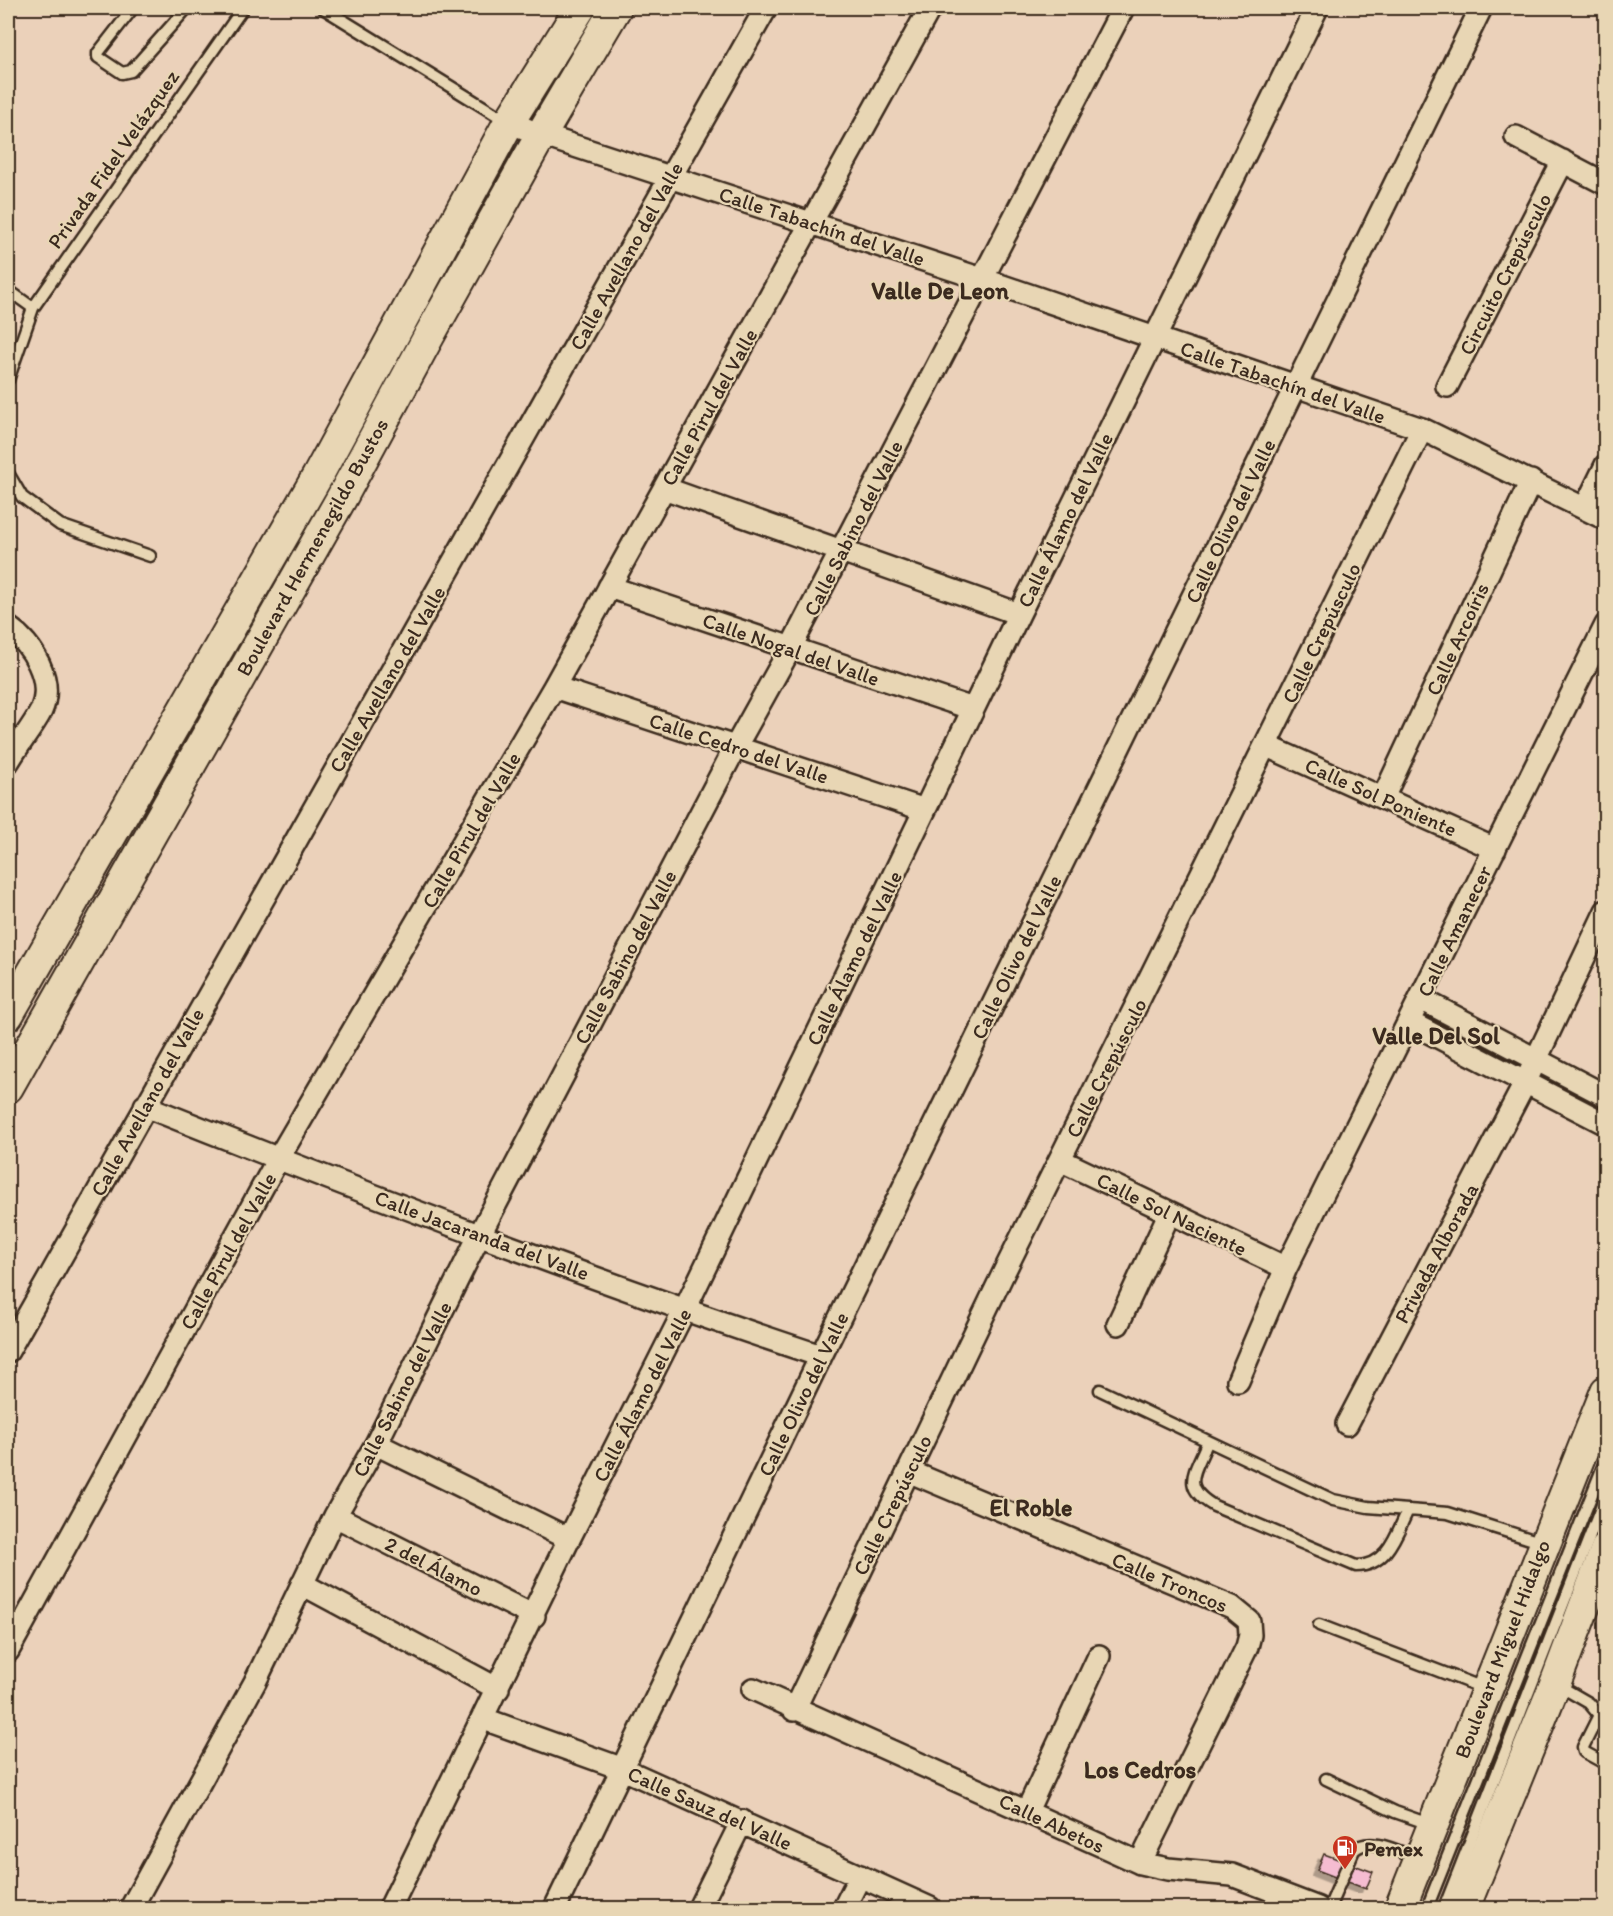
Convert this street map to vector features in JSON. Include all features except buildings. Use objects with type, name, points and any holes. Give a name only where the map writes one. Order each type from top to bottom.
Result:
[{"type":"street","name":"Boulevard Hermenegildo Bustos","points":[[8,1017],[317,477],[509,122],[580,8]]},
{"type":"street","name":"Boulevard Hermenegildo Bustos","points":[[8,1087],[341,499],[541,135],[616,8]]},
{"type":"street","name":"Calle Avellano del Valle","points":[[8,1351],[766,8]]},
{"type":"street","name":"Calle Pirul del Valle","points":[[8,1651],[278,1159],[554,687],[930,8]]},
{"type":"street","name":"Calle Sabino del Valle","points":[[131,1908],[255,1682],[335,1516],[376,1444],[480,1234],[736,746],[790,650],[1123,8]]},
{"type":"street","name":"Calle Álamo del Valle","points":[[390,1908],[534,1616],[569,1539],[685,1309],[1019,614],[1317,8]]},
{"type":"street","name":"Calle Olivo del Valle","points":[[555,1908],[821,1356],[1480,8]]},
{"type":"street","name":"Calle Tabachín del Valle","points":[[509,122],[541,135],[812,222],[1422,429],[1605,519]]},
{"type":"street","points":[[1516,137],[1605,184]]},
{"type":"street","name":"Circuito Crepúsculo","points":[[1447,386],[1563,162]]},
{"type":"street","name":"Calle Crepúsculo","points":[[794,1710],[1060,1160],[1422,429]]},
{"type":"street","points":[[1585,508],[1605,465]]},
{"type":"street","name":"Calle Arcoíris","points":[[1383,798],[1531,481]]},
{"type":"street","points":[[664,488],[1019,614]]},
{"type":"street","name":"Calle Nogal del Valle","points":[[609,587],[790,650],[974,710]]},
{"type":"street","name":"Calle Amanecer","points":[[1238,1382],[1286,1268],[1605,625]]},
{"type":"street","points":[[8,627],[31,649],[42,672],[46,694],[41,710],[8,762]]},
{"type":"street","name":"Calle Cedro del Valle","points":[[554,687],[925,810]]},
{"type":"street","name":"Calle Sol Poniente","points":[[1267,746],[1495,849]]},
{"type":"street","name":"Privada Alborada","points":[[1347,1424],[1525,1083],[1605,911]]},
{"type":"street","points":[[1421,999],[1605,1096]]},
{"type":"street","points":[[8,1017],[42,1026]]},
{"type":"street","points":[[1409,1022],[1605,1124]]},
{"type":"street","name":"Calle Jacaranda del Valle","points":[[145,1106],[278,1159],[480,1234],[821,1356]]},
{"type":"street","name":"Calle Sol Naciente","points":[[1060,1160],[1286,1268]]},
{"type":"street","points":[[1118,1324],[1169,1214]]},
{"type":"street","name":"Boulevard Miguel Hidalgo","points":[[1400,1908],[1605,1391]]},
{"type":"street","points":[[376,1444],[569,1539]]},
{"type":"street","name":"Calle Troncos","points":[[908,1471],[1232,1607],[1249,1621],[1250,1635],[1247,1647],[1140,1863]]},
{"type":"street","name":"2 del Álamo","points":[[335,1516],[534,1616]]},
{"type":"street","points":[[1464,1908],[1555,1684],[1594,1605],[1605,1549]]},
{"type":"street","points":[[302,1584],[498,1689]]},
{"type":"street","points":[[1027,1811],[1099,1656]]},
{"type":"street","name":"Calle Abetos","points":[[753,1689],[794,1710],[1027,1811],[1140,1863],[1168,1869],[1232,1875],[1318,1908]]},
{"type":"street","name":"Calle Sauz del Valle","points":[[484,1719],[623,1769],[930,1908]]},
{"type":"street","points":[[699,1908],[742,1821]]},
{"type":"street","points":[[844,1908],[860,1876]]},
{"type":"lane","points":[[133,8],[98,53],[98,57],[122,73],[131,71],[187,8]]},
{"type":"lane","name":"Privada Fidel Velázquez","points":[[8,380],[33,308],[243,8]]},
{"type":"lane","name":"Calle Tabachín del Valle","points":[[323,8],[509,122]]},
{"type":"lane","points":[[8,290],[33,308]]},
{"type":"lane","points":[[8,473],[22,497],[60,525],[150,556]]},
{"type":"lane","points":[[1100,1390],[1208,1443],[1333,1500],[1368,1507],[1464,1517],[1543,1543]]},
{"type":"lane","points":[[1208,1443],[1194,1477],[1194,1490],[1197,1496],[1214,1506],[1356,1566],[1369,1565],[1382,1558],[1408,1510]]},
{"type":"lane","points":[[1427,1908],[1605,1459]]},
{"type":"lane","points":[[1444,1908],[1605,1495]]},
{"type":"lane","points":[[1319,1625],[1486,1689]]},
{"type":"lane","points":[[1555,1684],[1589,1703],[1602,1717],[1583,1747],[1584,1752],[1605,1764]]},
{"type":"lane","points":[[1326,1779],[1395,1812],[1433,1825]]},
{"type":"lane","points":[[1329,1908],[1354,1850],[1359,1845],[1371,1844],[1420,1859]]},
{"type":"place","name":"Pemex","points":[[1345,1871]]},
{"type":"district","name":"Valle De Leon","points":[[940,290]]},
{"type":"district","name":"Valle Del Sol","points":[[1436,1035]]},
{"type":"district","name":"El Roble","points":[[1031,1507]]},
{"type":"district","name":"Los Cedros","points":[[1140,1769]]}]
